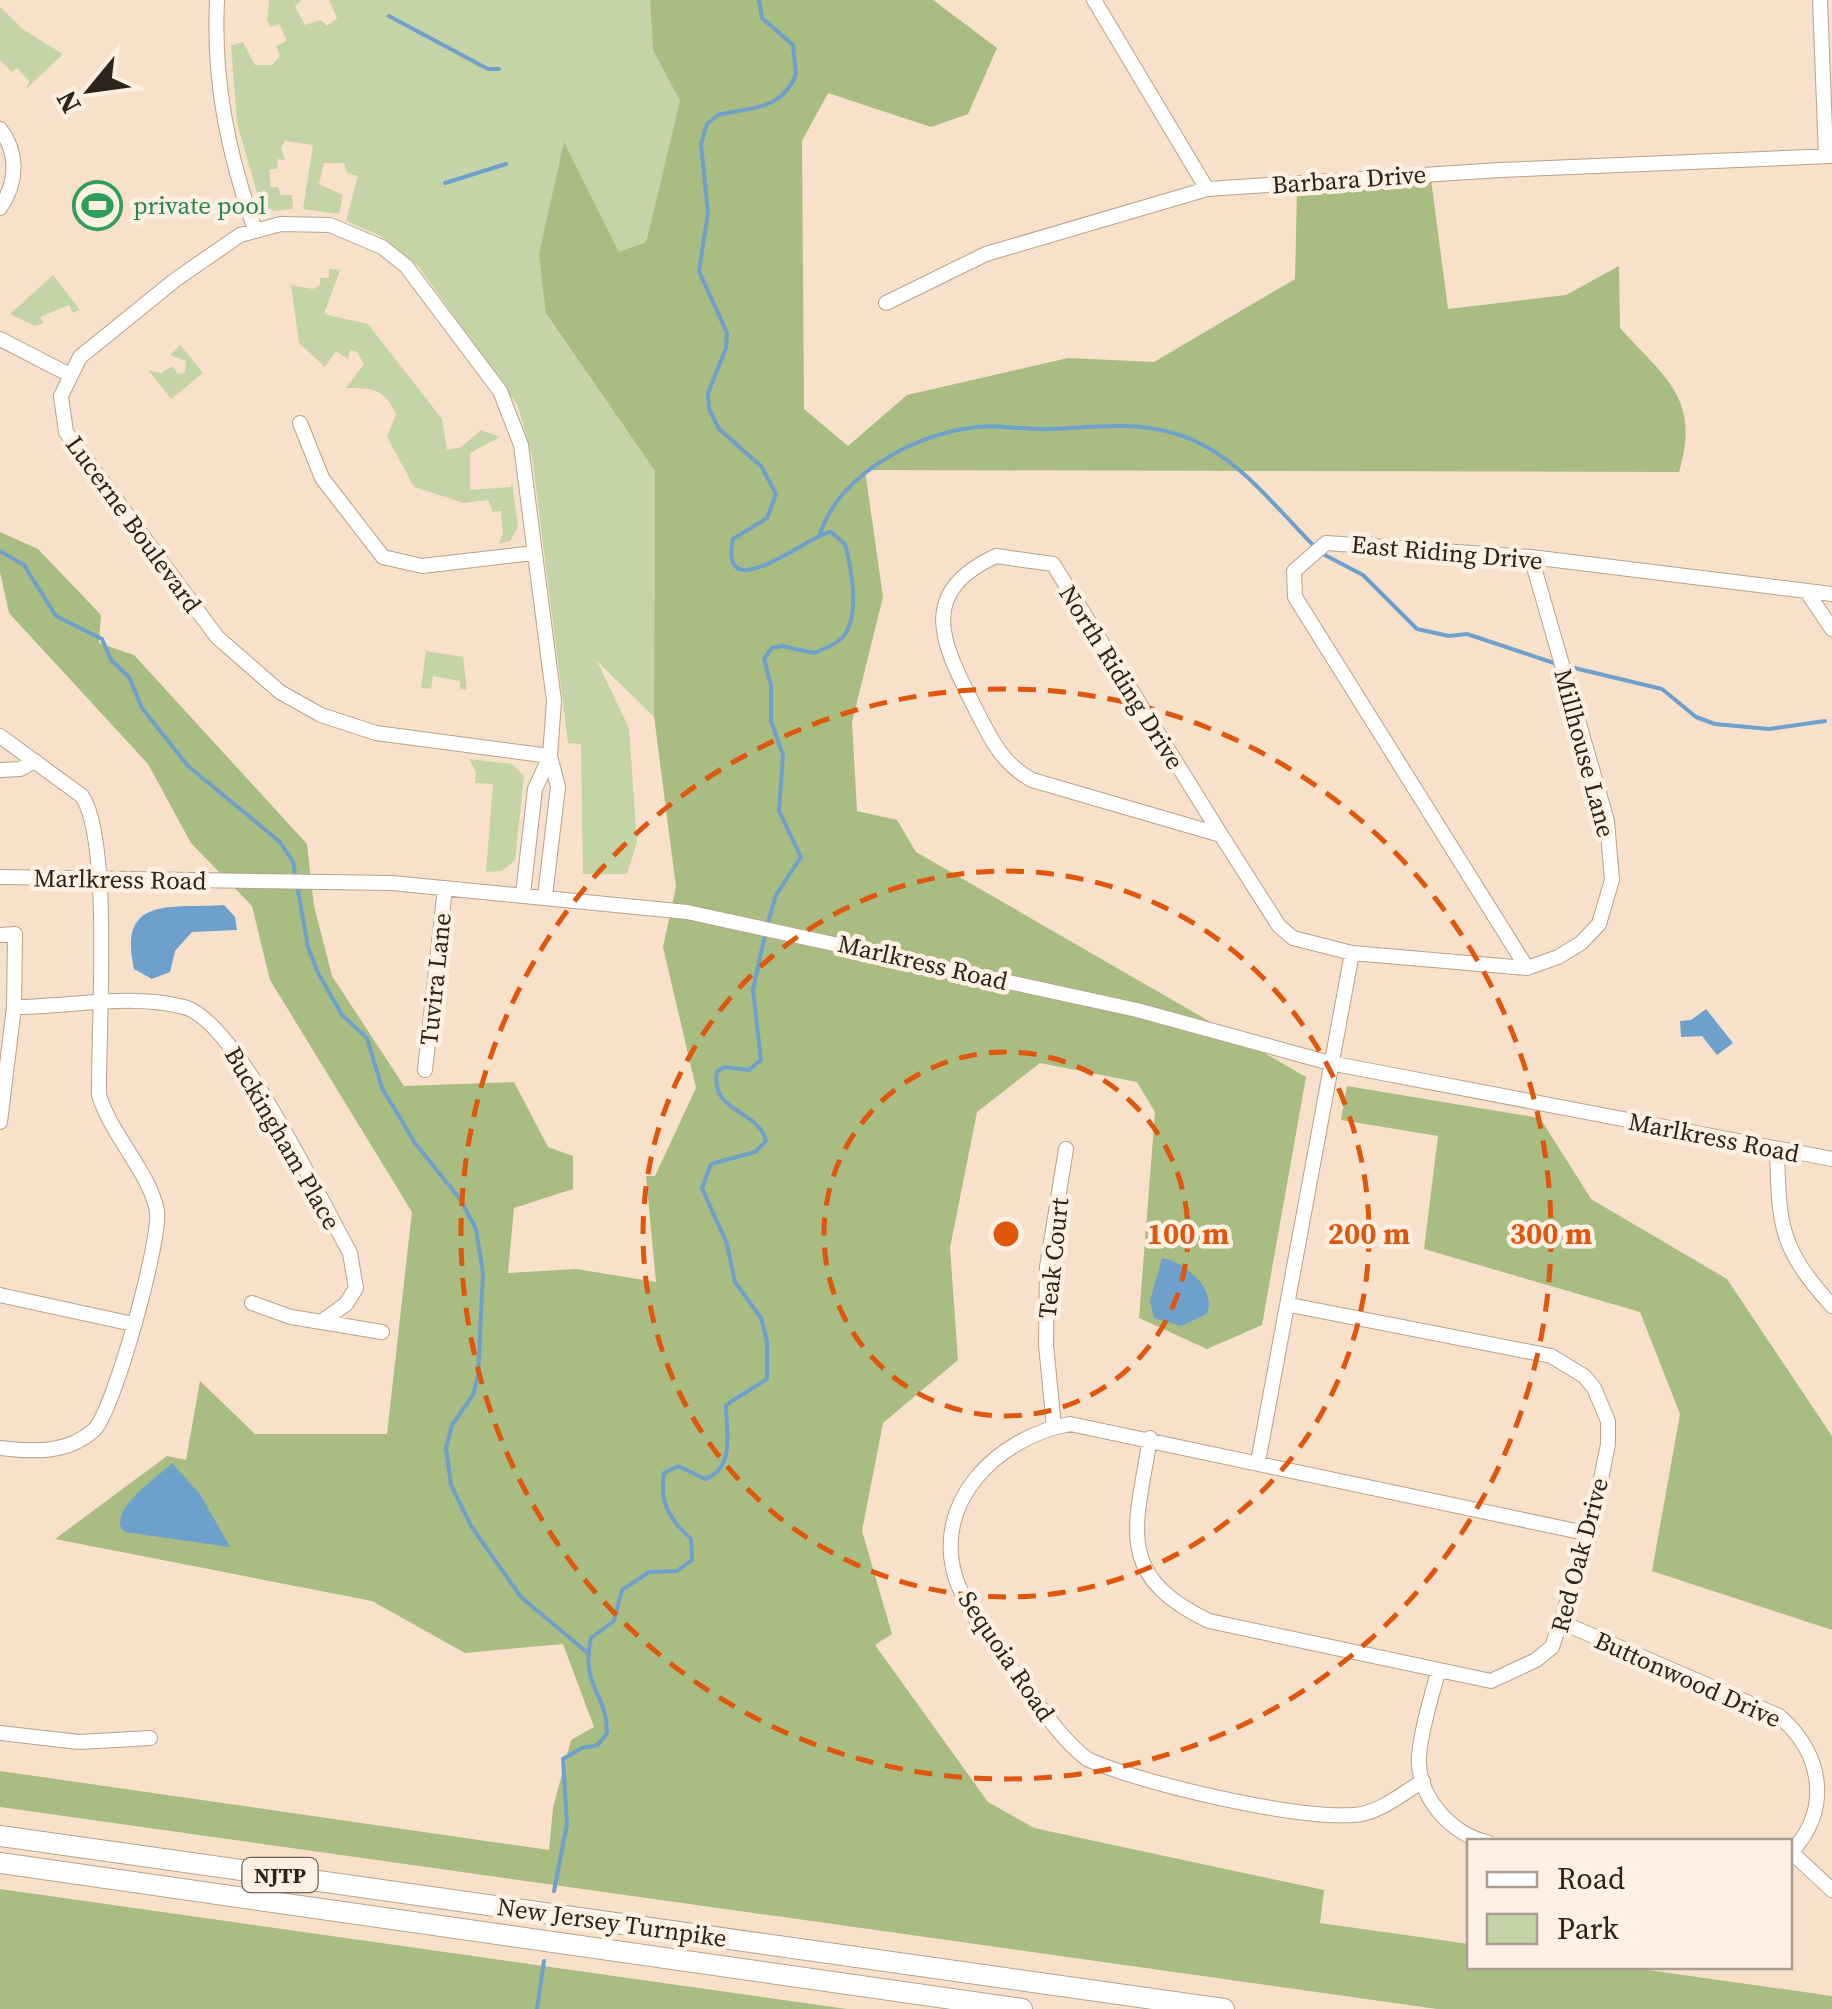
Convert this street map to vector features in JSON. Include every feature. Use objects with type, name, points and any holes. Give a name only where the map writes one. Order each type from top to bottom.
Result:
[{"type":"highway","name":"New Jersey Turnpike","points":[[0,1836],[1224,2009]]},
{"type":"highway","name":"New Jersey Turnpike","points":[[0,1864],[1022,2009]]},
{"type":"street","points":[[217,0],[218,86],[225,134],[255,230]]},
{"type":"street","points":[[1094,0],[1207,190]]},
{"type":"street","points":[[1820,0],[1829,156]]},
{"type":"street","points":[[0,129],[8,140],[14,170],[0,208]]},
{"type":"street","name":"Barbara Drive","points":[[886,304],[986,254],[1207,190],[1488,170],[1829,156]]},
{"type":"street","points":[[0,338],[68,374],[88,350],[166,286],[217,248],[255,230],[304,223],[340,228],[382,247],[417,277],[512,411],[521,446],[554,701],[550,756],[558,787],[546,896]]},
{"type":"street","name":"Lucerne Boulevard","points":[[68,374],[60,413],[74,444],[204,620],[250,670],[303,706],[363,730],[550,756]]},
{"type":"street","points":[[300,423],[322,478],[383,558],[422,566],[534,553]]},
{"type":"street","name":"East Riding Drive","points":[[1527,968],[1295,597],[1294,571],[1326,543],[1532,558],[1832,594]]},
{"type":"street","name":"North Riding Drive","points":[[996,556],[1052,564],[1221,836],[1032,780],[1015,771],[997,750],[940,633],[946,599],[960,580],[996,556]]},
{"type":"street","name":"Millhouse Lane","points":[[1527,968],[1558,958],[1581,943],[1598,924],[1612,880],[1607,820],[1532,558]]},
{"type":"street","points":[[1807,592],[1832,629]]},
{"type":"street","points":[[0,736],[82,796],[90,808],[100,880],[99,1095],[107,1122],[150,1192],[156,1211],[148,1271],[112,1401],[92,1432],[44,1452],[0,1448]]},
{"type":"street","points":[[524,894],[534,789],[550,756]]},
{"type":"street","points":[[0,770],[20,770],[36,760]]},
{"type":"street","points":[[1221,836],[1279,926],[1314,946],[1352,953],[1527,968]]},
{"type":"street","name":"Marlkress Road","points":[[0,877],[321,880],[524,894],[687,912],[766,926],[1137,1010],[1330,1062],[1832,1159]]},
{"type":"street","name":"Tuvira Lane","points":[[425,1070],[444,888]]},
{"type":"street","points":[[0,935],[15,934],[7,988],[14,1007],[0,1122]]},
{"type":"street","points":[[1258,1462],[1352,953]]},
{"type":"street","name":"Buckingham Place","points":[[14,1007],[97,1000],[185,1007],[219,1028],[238,1055],[357,1273],[356,1288],[346,1304],[321,1322]]},
{"type":"street","points":[[1777,1149],[1778,1202],[1790,1254],[1832,1306]]},
{"type":"street","name":"Teak Court","points":[[1054,1426],[1046,1346],[1047,1267],[1066,1150]]},
{"type":"street","points":[[0,1295],[133,1324]]},
{"type":"street","points":[[252,1303],[321,1322],[382,1332]]},
{"type":"street","name":"Red Oak Drive","points":[[1150,1438],[1136,1529],[1140,1557],[1145,1571],[1174,1604],[1209,1620],[1491,1682],[1502,1679],[1552,1646],[1563,1624],[1590,1534],[1608,1444],[1608,1421],[1594,1388],[1569,1365],[1551,1356],[1290,1305]]},
{"type":"street","name":"Sequoia Road","points":[[1423,1782],[1356,1816],[1307,1812],[1105,1767],[1072,1747],[967,1605],[951,1550],[953,1526],[973,1480],[1008,1447],[1054,1426],[1084,1425],[1590,1534]]},
{"type":"street","name":"Buttonwood Drive","points":[[1563,1624],[1779,1716],[1794,1728],[1819,1777],[1816,1812],[1792,1849]]},
{"type":"street","points":[[1438,1672],[1419,1757],[1423,1782],[1448,1822],[1460,1833],[1478,1839]]},
{"type":"street","points":[[0,1734],[79,1742],[150,1738]]},
{"type":"street","points":[[1792,1854],[1832,1890]]},
{"type":"green space","points":[[269,0],[301,0],[295,6],[305,25],[321,20],[327,26],[337,18],[329,0],[650,0],[653,50],[680,101],[646,242],[620,252],[546,315],[655,471],[654,717],[597,661],[629,728],[637,842],[627,874],[583,874],[581,744],[568,743],[532,456],[518,406],[419,267],[381,236],[346,221],[358,176],[347,173],[344,163],[324,163],[319,184],[343,195],[339,214],[303,209],[313,145],[285,141],[281,148],[285,160],[278,159],[277,169],[269,170],[271,187],[278,187],[281,195],[292,195],[293,209],[274,211],[260,203],[237,123],[231,45],[243,42],[255,65],[272,65],[280,56],[276,46],[287,41],[279,24],[271,27],[267,21]]},
{"type":"green space","points":[[650,0],[933,0],[997,48],[968,114],[931,127],[828,93],[802,141],[804,409],[848,446],[907,395],[1068,358],[1154,362],[1295,279],[1297,189],[1431,179],[1448,309],[1566,295],[1619,266],[1620,328],[1664,376],[1682,407],[1685,447],[1679,472],[865,470],[883,597],[852,722],[857,811],[897,820],[916,852],[1306,1077],[1262,1325],[1207,1349],[1139,1318],[1155,1112],[1137,1082],[1040,1063],[977,1112],[950,1248],[958,1360],[883,1423],[862,1531],[892,1634],[875,1645],[988,1802],[1034,1828],[1324,1890],[1320,1923],[1467,1944],[1467,1969],[1641,1969],[1832,1996],[1832,2009],[1437,2009],[0,1807],[0,1771],[549,1850],[553,1808],[571,1740],[594,1727],[563,1644],[465,1653],[372,1601],[55,1539],[167,1456],[186,1460],[200,1381],[255,1434],[387,1434],[412,1212],[270,980],[252,906],[191,843],[148,764],[9,613],[0,572],[0,532],[38,549],[101,615],[99,643],[134,655],[307,844],[314,906],[332,976],[404,1086],[514,1082],[548,1147],[573,1156],[573,1189],[514,1208],[508,1273],[576,1269],[656,1282],[646,1176],[655,1176],[696,1088],[663,947],[676,887],[654,716],[655,471],[546,314],[539,254],[564,142],[619,252],[646,242],[680,101],[653,50]]},
{"type":"green space","points":[[0,7],[24,30],[63,54],[26,89],[29,81],[17,68],[12,72],[0,60]]},
{"type":"green space","points":[[329,269],[340,270],[324,314],[368,324],[442,419],[447,450],[461,447],[481,430],[500,437],[470,453],[470,490],[511,487],[512,482],[518,527],[510,541],[499,544],[503,533],[501,511],[493,512],[488,500],[464,503],[414,487],[387,437],[396,414],[392,405],[377,391],[346,388],[364,364],[357,352],[350,350],[348,359],[336,351],[325,367],[299,343],[291,285],[313,289],[320,285],[320,278],[329,278]]},
{"type":"green space","points":[[53,275],[80,310],[73,313],[69,305],[40,317],[43,323],[35,326],[10,314]]},
{"type":"green space","points":[[180,345],[203,373],[171,399],[148,370],[161,373],[172,366],[178,374],[185,373],[186,361],[170,355]]},
{"type":"green space","points":[[426,651],[463,657],[467,690],[460,689],[460,681],[433,676],[431,689],[421,688]]},
{"type":"green space","points":[[469,759],[512,764],[524,776],[515,860],[502,871],[486,872],[493,784],[475,783],[476,772]]},
{"type":"green space","points":[[1347,1086],[1540,1118],[1591,1199],[1727,1279],[1832,1436],[1832,1630],[1652,1571],[1680,1414],[1640,1312],[1424,1249],[1438,1136],[1341,1120]]},
{"type":"green space","points":[[0,1889],[847,2009],[0,2009]]},
{"type":"water","points":[[224,905],[235,917],[237,930],[192,932],[175,951],[170,972],[152,979],[134,969],[131,945],[134,928],[142,917],[169,907]]},
{"type":"water","points":[[1706,1009],[1733,1043],[1717,1055],[1702,1036],[1681,1037],[1680,1021],[1691,1020]]},
{"type":"water","points":[[1162,1258],[1197,1278],[1207,1295],[1207,1314],[1181,1326],[1154,1318],[1150,1301]]},
{"type":"water","points":[[172,1463],[200,1494],[230,1547],[125,1532],[120,1526],[131,1500]]},
{"type":"waterway","points":[[759,0],[762,18],[793,45],[796,74],[783,95],[774,101],[718,115],[707,124],[701,144],[708,213],[699,271],[727,333],[726,348],[708,393],[709,409],[719,429],[761,466],[776,494],[767,518],[733,539],[732,560],[739,569],[752,569],[831,532],[845,544],[853,600],[851,622],[837,642],[814,653],[782,646],[772,648],[764,659],[771,685],[771,721],[783,755],[779,811],[801,857],[776,895],[767,926]]},
{"type":"waterway","points":[[389,16],[488,69],[499,69]]},
{"type":"waterway","points":[[445,183],[506,164]]},
{"type":"waterway","points":[[820,534],[829,513],[860,477],[924,440],[979,427],[1124,426],[1177,434],[1212,450],[1259,488],[1314,546]]},
{"type":"waterway","points":[[0,551],[24,565],[56,616],[102,639],[111,660],[129,677],[142,708],[188,766],[280,842],[293,862],[308,947],[318,973],[342,1015],[367,1038],[382,1088],[415,1143],[460,1199],[476,1229],[483,1273],[478,1375],[473,1395],[452,1425],[446,1448],[451,1485],[471,1526],[521,1597],[589,1654]]},
{"type":"waterway","points":[[1321,553],[1363,575],[1417,629],[1449,636],[1467,634],[1557,664]]},
{"type":"waterway","points":[[1566,666],[1662,689],[1696,717],[1715,724],[1769,729],[1825,721]]},
{"type":"waterway","points":[[554,1891],[567,1824],[563,1759],[582,1748],[598,1745],[607,1733],[589,1668],[591,1638],[614,1621],[622,1590],[649,1572],[677,1571],[692,1560],[691,1539],[672,1518],[665,1502],[664,1473],[678,1466],[705,1479],[715,1474],[727,1448],[726,1405],[767,1379],[767,1341],[761,1318],[735,1282],[727,1244],[702,1188],[711,1164],[755,1152],[766,1141],[754,1122],[727,1103],[717,1085],[717,1072],[724,1067],[749,1070],[761,1060],[753,990],[765,935]]},
{"type":"waterway","points":[[537,2009],[544,1961]]},
{"type":"place","name":"private pool","points":[[98,205]]}]
